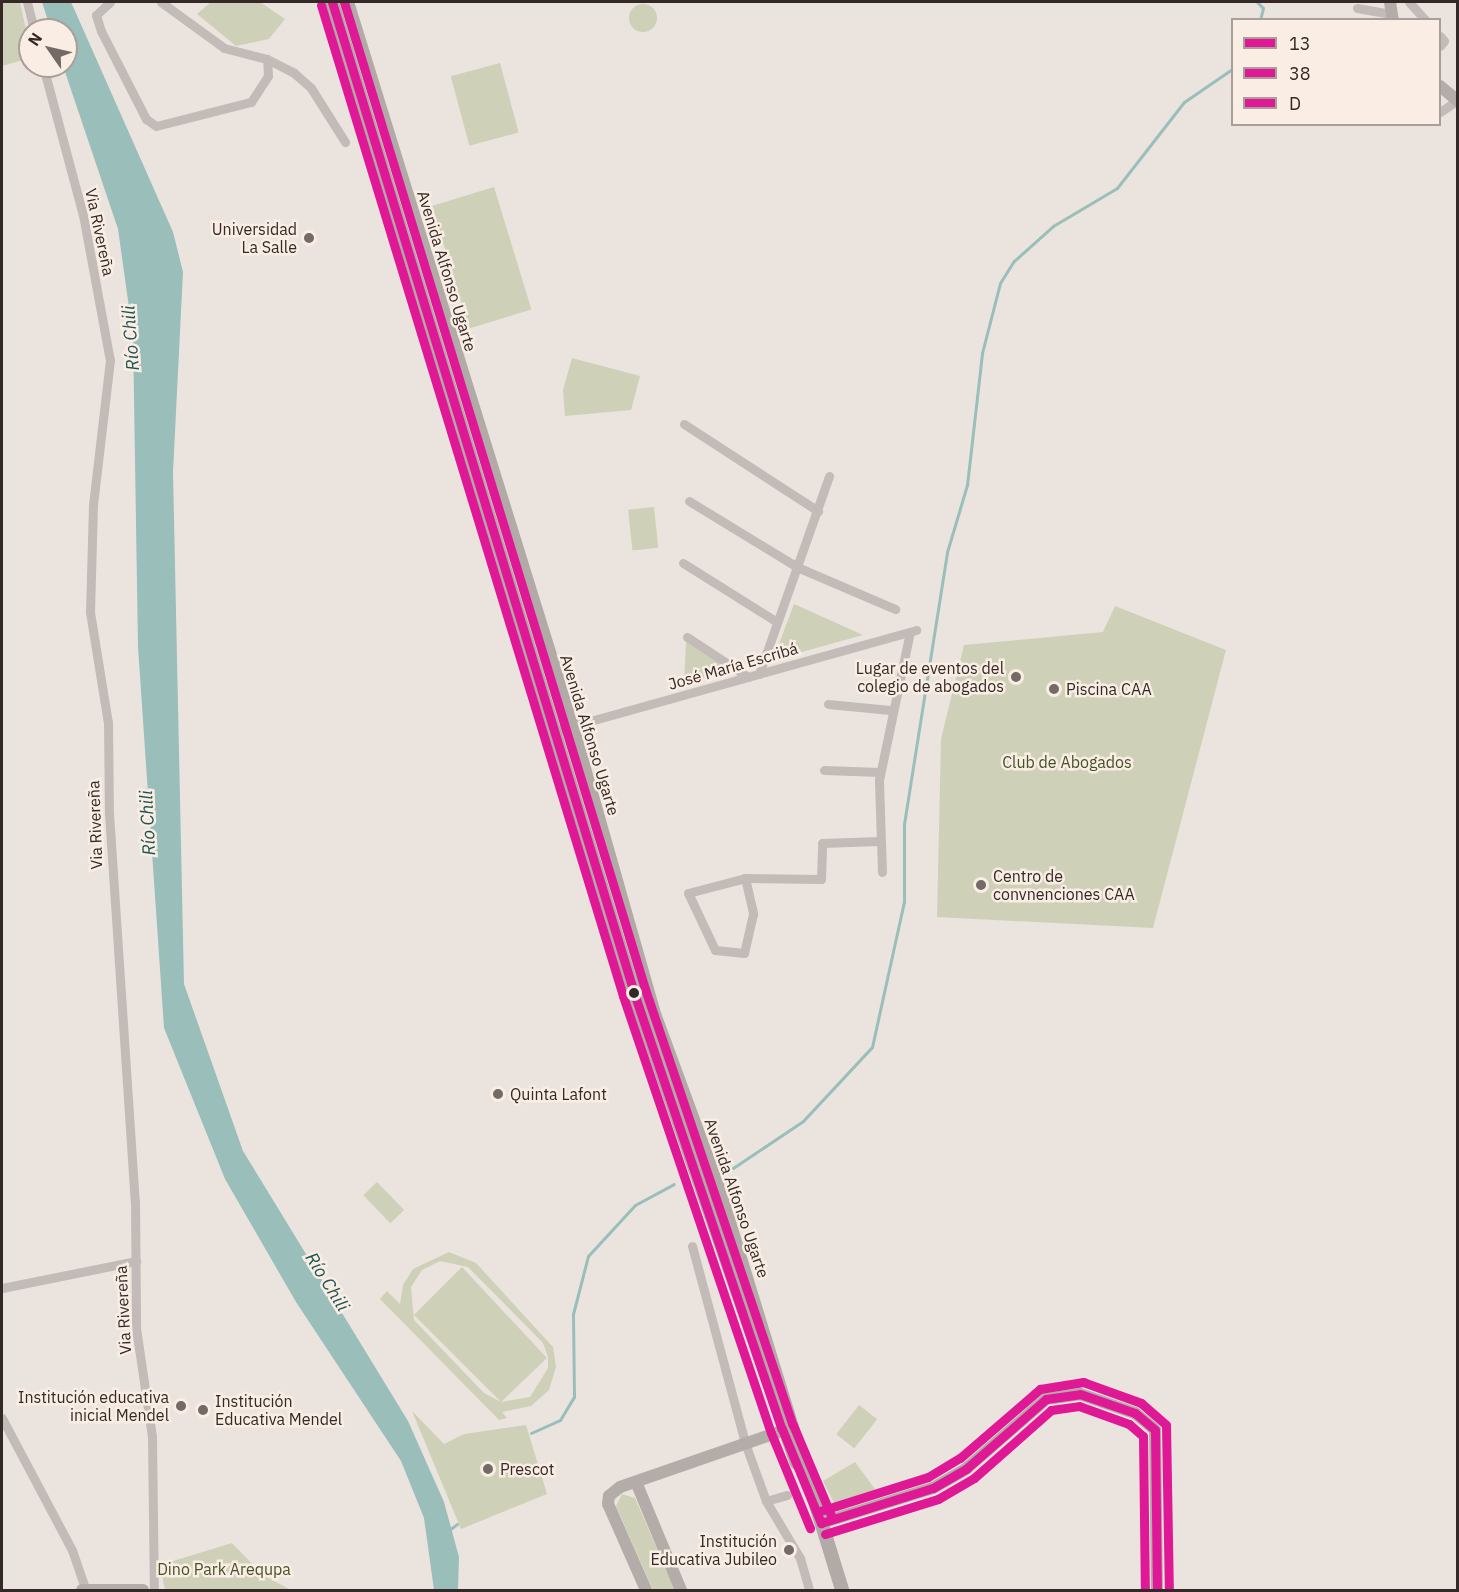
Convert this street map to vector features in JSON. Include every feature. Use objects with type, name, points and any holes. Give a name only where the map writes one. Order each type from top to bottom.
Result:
[{"type":"main road","name":"Avenida Alfonso Ugarte","points":[[332,2],[558,730],[634,993],[706,1173]]},
{"type":"main road","name":"Avenida Alfonso Ugarte","points":[[347,2],[572,726],[653,1011],[842,1590]]},
{"type":"main road","points":[[1441,87],[1457,100]]},
{"type":"main road","points":[[821,1523],[933,1488],[967,1468],[1046,1399],[1080,1394],[1136,1413],[1155,1430],[1157,1590]]},
{"type":"main road","points":[[646,1590],[612,1521],[608,1504],[620,1487],[788,1428]]},
{"type":"main road","points":[[636,1482],[681,1590]]},
{"type":"main road","points":[[84,1589],[143,1590]]},
{"type":"street","points":[[27,2],[31,18]]},
{"type":"street","points":[[110,2],[96,15],[101,31],[146,119],[156,126],[251,102],[268,76],[267,58]]},
{"type":"street","points":[[161,2],[224,48],[267,58],[311,88],[345,142]]},
{"type":"street","points":[[1409,2],[1423,18]]},
{"type":"street","points":[[1357,8],[1392,12]]},
{"type":"street","name":"Via Rivereña","points":[[47,78],[83,215],[110,360],[93,505],[90,612],[107,704],[136,1261],[136,1328],[152,1437],[154,1590]]},
{"type":"street","points":[[1441,111],[1457,100]]},
{"type":"street","points":[[684,424],[818,511]]},
{"type":"street","points":[[759,674],[829,476]]},
{"type":"street","points":[[689,501],[797,567],[895,609]]},
{"type":"street","points":[[683,563],[777,622]]},
{"type":"street","name":"José María Escribá","points":[[558,730],[913,631],[890,710]]},
{"type":"street","points":[[687,637],[748,677]]},
{"type":"street","points":[[828,704],[890,710],[880,772],[879,841],[882,872]]},
{"type":"street","points":[[824,770],[880,772]]},
{"type":"street","points":[[745,878],[753,914],[744,953],[714,950],[688,892],[745,878],[821,879],[822,843],[879,841]]},
{"type":"street","points":[[692,1246],[745,1443],[766,1501],[800,1558],[809,1590]]},
{"type":"street","points":[[2,1288],[136,1261]]},
{"type":"street","points":[[2,1418],[72,1550],[84,1589]]},
{"type":"street","points":[[766,1501],[788,1495]]},
{"type":"green space","points":[[2,2],[20,2],[23,18],[18,18],[18,61],[2,66]]},
{"type":"green space","points":[[211,2],[260,2],[285,19],[269,39],[236,46],[197,14]]},
{"type":"green space","points":[[643,4],[653,8],[657,18],[653,28],[643,32],[633,28],[629,18],[633,8]]},
{"type":"green space","points":[[500,63],[519,133],[469,146],[451,76]]},
{"type":"green space","points":[[494,187],[531,309],[469,328],[432,206]]},
{"type":"green space","points":[[572,358],[640,376],[631,410],[565,416],[563,390]]},
{"type":"green space","points":[[654,507],[658,548],[632,550],[628,510]]},
{"type":"green space","points":[[794,604],[863,635],[773,660]]},
{"type":"green space","name":"Club de Abogados","points":[[1115,606],[1226,650],[1153,928],[937,917],[941,739],[964,645],[1103,632]]},
{"type":"green space","points":[[686,642],[730,670],[684,684]]},
{"type":"green space","points":[[377,1182],[404,1210],[390,1223],[363,1195]]},
{"type":"green space","points":[[449,1252],[476,1263],[553,1347],[556,1367],[549,1390],[531,1406],[502,1412],[507,1418],[499,1420],[380,1299],[387,1291],[400,1304],[403,1285],[413,1269]],"holes":[[[440,1261],[468,1267],[543,1343],[548,1357],[548,1368],[530,1397],[501,1402],[484,1393],[414,1320],[411,1287],[422,1270]]]},
{"type":"green space","points":[[462,1267],[547,1358],[501,1402],[414,1315]]},
{"type":"green space","points":[[859,1405],[877,1419],[854,1448],[836,1434]]},
{"type":"green space","name":"Prescot","points":[[412,1411],[444,1444],[464,1434],[526,1425],[547,1494],[461,1529]]},
{"type":"green space","points":[[855,1462],[880,1496],[838,1511],[823,1481]]},
{"type":"green space","points":[[622,1494],[635,1498],[675,1590],[653,1590],[616,1506]]},
{"type":"green space","name":"Dino Park Arequpa","points":[[232,1543],[263,1575],[291,1590],[165,1590],[160,1565]]},
{"type":"water","points":[[42,2],[71,2],[173,232],[183,272],[173,472],[184,984],[243,1151],[408,1421],[444,1502],[459,1557],[458,1590],[434,1590],[424,1518],[401,1461],[296,1302],[225,1179],[164,1028],[138,647],[133,336],[118,229],[67,78],[78,78],[78,18],[47,18]]},
{"type":"waterway","points":[[1257,2],[1263,8],[1260,18]]},
{"type":"waterway","points":[[733,1168],[803,1121],[872,1047],[904,902],[904,824],[947,552],[967,485],[982,353],[1000,283],[1014,261],[1053,226],[1117,188],[1184,102],[1231,70]]},
{"type":"waterway","points":[[531,1433],[560,1420],[574,1397],[573,1314],[588,1256],[635,1205],[674,1184]]},
{"type":"waterway","points":[[449,1530],[457,1524]]},
{"type":"transit line","name":"13","points":[[332,2],[634,993],[782,1429],[821,1523]]},
{"type":"transit line","name":"D","points":[[344,2],[645,989],[793,1425],[832,1518]]},
{"type":"transit line","name":"38","points":[[321,5],[623,996],[771,1433],[810,1528]]},
{"type":"transit line","name":"D","points":[[817,1512],[928,1477],[960,1458],[1040,1389],[1083,1382],[1141,1403],[1166,1425],[1169,1590]]},
{"type":"transit line","name":"13","points":[[821,1523],[933,1488],[967,1468],[1046,1399],[1080,1394],[1135,1413],[1155,1430],[1157,1590]]},
{"type":"transit line","name":"38","points":[[825,1534],[938,1499],[974,1478],[1051,1410],[1079,1406],[1129,1424],[1143,1436],[1145,1590]]},
{"type":"place","name":"Universidad La Salle","points":[[309,238]]},
{"type":"place","name":"Lugar de eventos del colegio de abogados","points":[[1016,677]]},
{"type":"place","name":"Piscina CAA","points":[[1054,689]]},
{"type":"place","name":"Centro de convnenciones CAA","points":[[981,885]]},
{"type":"place","name":"Quinta Lafont","points":[[498,1094]]},
{"type":"place","name":"Institución educativa inicial Mendel","points":[[181,1406]]},
{"type":"place","name":"Institución Educativa Mendel","points":[[203,1410]]},
{"type":"place","name":"Prescot","points":[[488,1469]]},
{"type":"place","name":"Institución Educativa Jubileo","points":[[789,1550]]},
{"type":"water label","name":"Río Chili","points":[[131,338]]},
{"type":"water label","name":"Río Chili","points":[[148,823]]},
{"type":"water label","name":"Río Chili","points":[[327,1282]]}]
